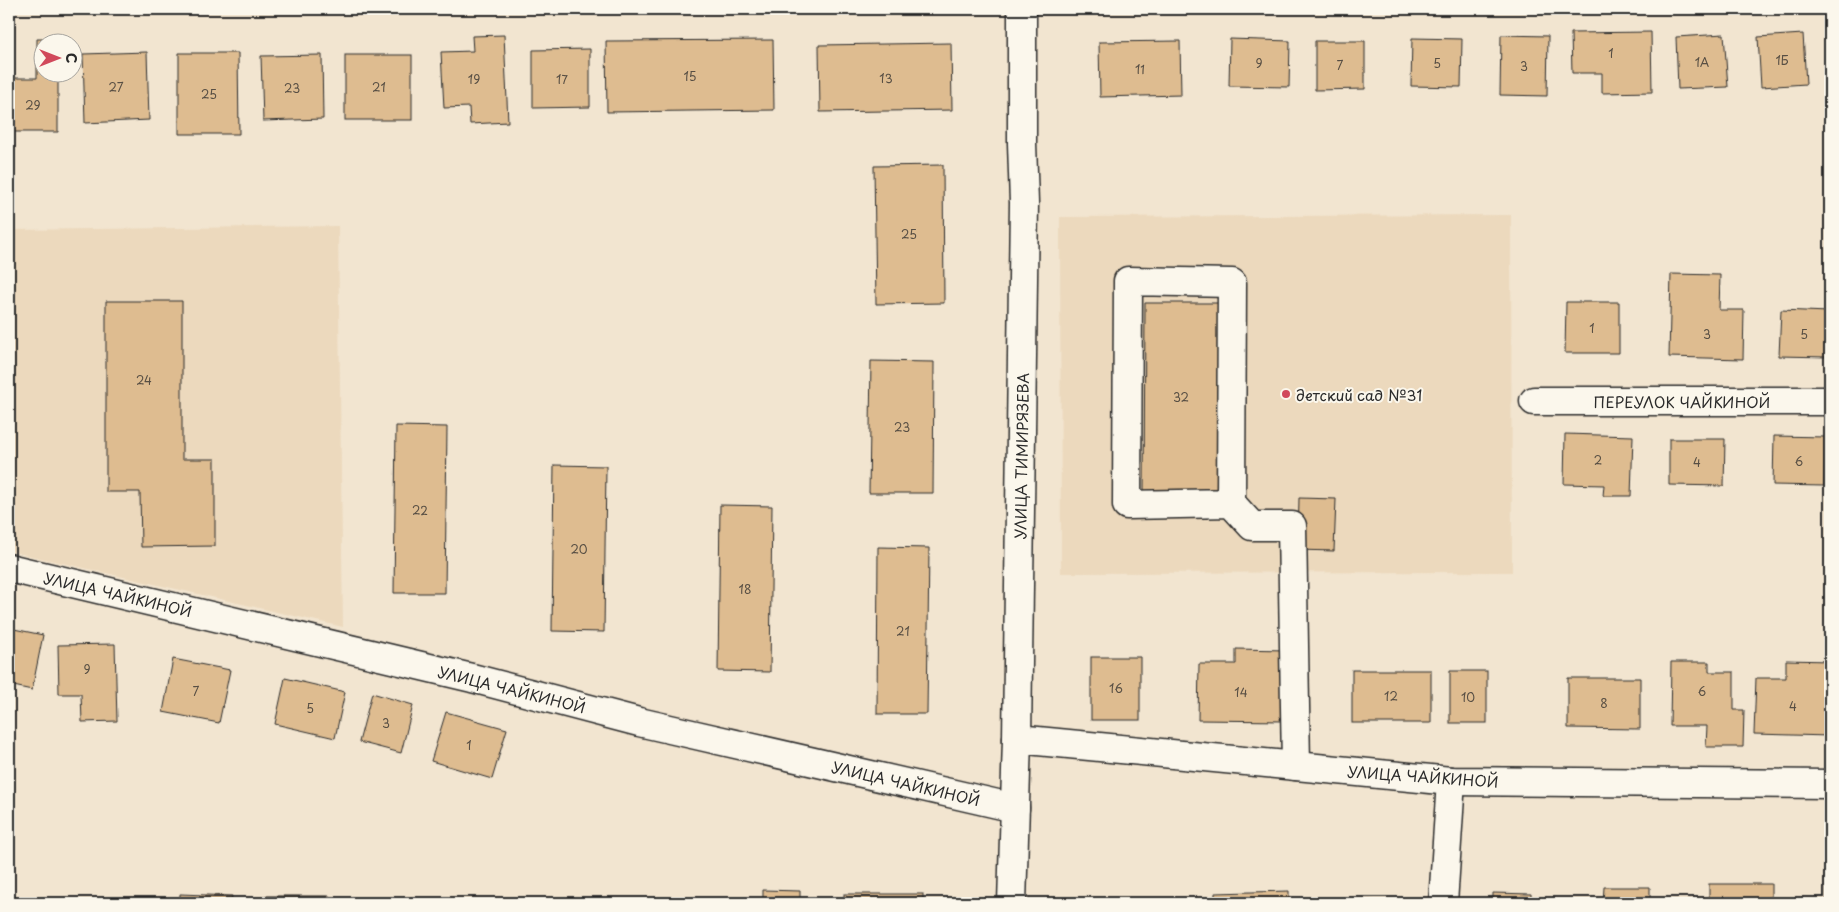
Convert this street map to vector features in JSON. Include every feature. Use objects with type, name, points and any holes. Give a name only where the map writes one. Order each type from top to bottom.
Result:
[{"type":"street","name":"УЛИЦА ТИМИРЯЗЕВА","points":[[1012,903],[1017,739],[1024,203],[1022,9]]},
{"type":"street","points":[[1231,503],[1127,505],[1128,281],[1232,283],[1231,503],[1252,526],[1292,526],[1296,766]]},
{"type":"street","name":"ПЕРЕУЛОК ЧАЙКИНОЙ","points":[[1534,401],[1830,401]]},
{"type":"street","name":"УЛИЦА ЧАЙКИНОЙ","points":[[9,568],[472,678],[639,722],[1015,808]]},
{"type":"street","name":"УЛИЦА ЧАЙКИНОЙ","points":[[1017,739],[1451,781],[1830,784]]},
{"type":"street","points":[[1443,903],[1451,781]]},
{"type":"shaded area","name":"детский сад №31","points":[[1511,215],[1512,572],[1061,573],[1060,217]]},
{"type":"shaded area","points":[[338,226],[343,627],[9,551],[9,230]]},
{"type":"building","points":[[1651,32],[1652,92],[1602,93],[1602,73],[1572,73],[1571,33]]},
{"type":"building","points":[[1724,34],[1728,87],[1678,89],[1676,37]]},
{"type":"building","points":[[1803,34],[1806,84],[1761,87],[1758,37]]},
{"type":"building","points":[[504,35],[508,122],[470,124],[469,107],[444,108],[441,52],[473,51],[472,36]]},
{"type":"building","points":[[1501,35],[1548,36],[1547,96],[1500,95]]},
{"type":"building","points":[[1412,38],[1462,39],[1461,87],[1411,86]]},
{"type":"building","points":[[1230,39],[1290,41],[1289,87],[1229,86]]},
{"type":"building","points":[[773,40],[774,110],[607,112],[606,41]]},
{"type":"building","points":[[1180,41],[1181,95],[1100,97],[1099,42]]},
{"type":"building","points":[[1315,41],[1365,41],[1365,89],[1315,90]]},
{"type":"building","points":[[951,43],[952,110],[820,112],[819,45]]},
{"type":"building","points":[[590,49],[590,107],[533,108],[533,50]]},
{"type":"building","points":[[147,52],[149,120],[85,123],[83,54]]},
{"type":"building","points":[[179,53],[238,53],[239,134],[179,134]]},
{"type":"building","points":[[322,55],[323,119],[263,121],[261,56]]},
{"type":"building","points":[[345,55],[412,55],[412,120],[345,120]]},
{"type":"building","points":[[9,78],[32,78],[32,82],[58,82],[58,132],[9,132]]},
{"type":"building","points":[[943,165],[944,303],[876,304],[874,166]]},
{"type":"building","points":[[1671,274],[1720,275],[1719,310],[1744,310],[1743,359],[1669,357]]},
{"type":"building","points":[[106,301],[182,301],[182,459],[215,459],[215,546],[141,547],[140,492],[106,492]]},
{"type":"building","points":[[1566,302],[1619,302],[1619,353],[1565,353]]},
{"type":"building","points":[[1145,303],[1218,303],[1217,492],[1144,491]]},
{"type":"building","points":[[1781,310],[1828,312],[1827,357],[1779,356]]},
{"type":"building","points":[[871,361],[934,362],[933,493],[869,493]]},
{"type":"building","points":[[396,426],[447,427],[445,593],[394,593]]},
{"type":"building","points":[[1565,434],[1633,436],[1631,496],[1603,496],[1604,485],[1564,484]]},
{"type":"building","points":[[1774,436],[1825,437],[1824,486],[1773,485]]},
{"type":"building","points":[[1669,439],[1725,439],[1724,486],[1669,485]]},
{"type":"building","points":[[554,465],[606,466],[604,632],[552,631]]},
{"type":"building","points":[[1299,498],[1336,499],[1334,551],[1298,550]]},
{"type":"building","points":[[720,505],[772,506],[770,672],[718,671]]},
{"type":"building","points":[[878,547],[929,548],[927,714],[877,714]]},
{"type":"building","points":[[9,628],[43,635],[32,690],[9,685]]},
{"type":"building","points":[[115,644],[117,721],[82,722],[81,694],[59,694],[58,645]]},
{"type":"building","points":[[1236,649],[1285,650],[1284,721],[1198,720],[1199,664],[1236,664]]},
{"type":"building","points":[[1091,657],[1140,657],[1140,720],[1091,720]]},
{"type":"building","points":[[173,659],[230,670],[219,723],[163,712]]},
{"type":"building","points":[[1786,660],[1830,661],[1830,736],[1754,734],[1756,678],[1786,678]]},
{"type":"building","points":[[1671,662],[1709,662],[1709,672],[1734,672],[1734,710],[1744,710],[1743,747],[1706,747],[1707,726],[1670,726]]},
{"type":"building","points":[[1352,670],[1431,670],[1431,723],[1352,723]]},
{"type":"building","points":[[1450,671],[1487,671],[1487,723],[1450,723]]},
{"type":"building","points":[[285,678],[345,692],[335,738],[275,724]]},
{"type":"building","points":[[1568,678],[1640,678],[1640,729],[1568,728]]},
{"type":"building","points":[[372,693],[413,705],[401,753],[359,742]]},
{"type":"building","points":[[446,712],[507,729],[492,779],[431,761]]},
{"type":"building","points":[[1826,875],[1830,875],[1830,903],[1827,903]]},
{"type":"building","points":[[1709,884],[1771,884],[1771,903],[1709,903]]},
{"type":"building","points":[[1604,887],[1650,887],[1650,903],[1603,903]]},
{"type":"building","points":[[763,890],[800,891],[800,903],[763,903]]},
{"type":"building","points":[[1289,891],[1289,903],[1215,903],[1215,893]]},
{"type":"building","points":[[1493,893],[1531,894],[1531,903],[1493,903]]},
{"type":"building","points":[[180,894],[232,896],[231,903],[180,903]]},
{"type":"building","points":[[844,894],[923,894],[923,903],[844,903]]},
{"type":"building","points":[[264,896],[329,896],[329,903],[264,903]]},
{"type":"building","points":[[663,899],[731,900],[731,903],[663,903]]},
{"type":"building","points":[[1329,899],[1391,901],[1391,903],[1329,903]]},
{"type":"building","points":[[554,900],[554,903],[487,903],[487,901]]},
{"type":"building","points":[[1093,900],[1163,901],[1163,903],[1093,903]]},
{"type":"building","points":[[385,901],[417,903],[385,903]]},
{"type":"building","points":[[136,902],[136,903],[84,903]]},
{"type":"place","name":"детский сад №31","points":[[1286,394]]}]
